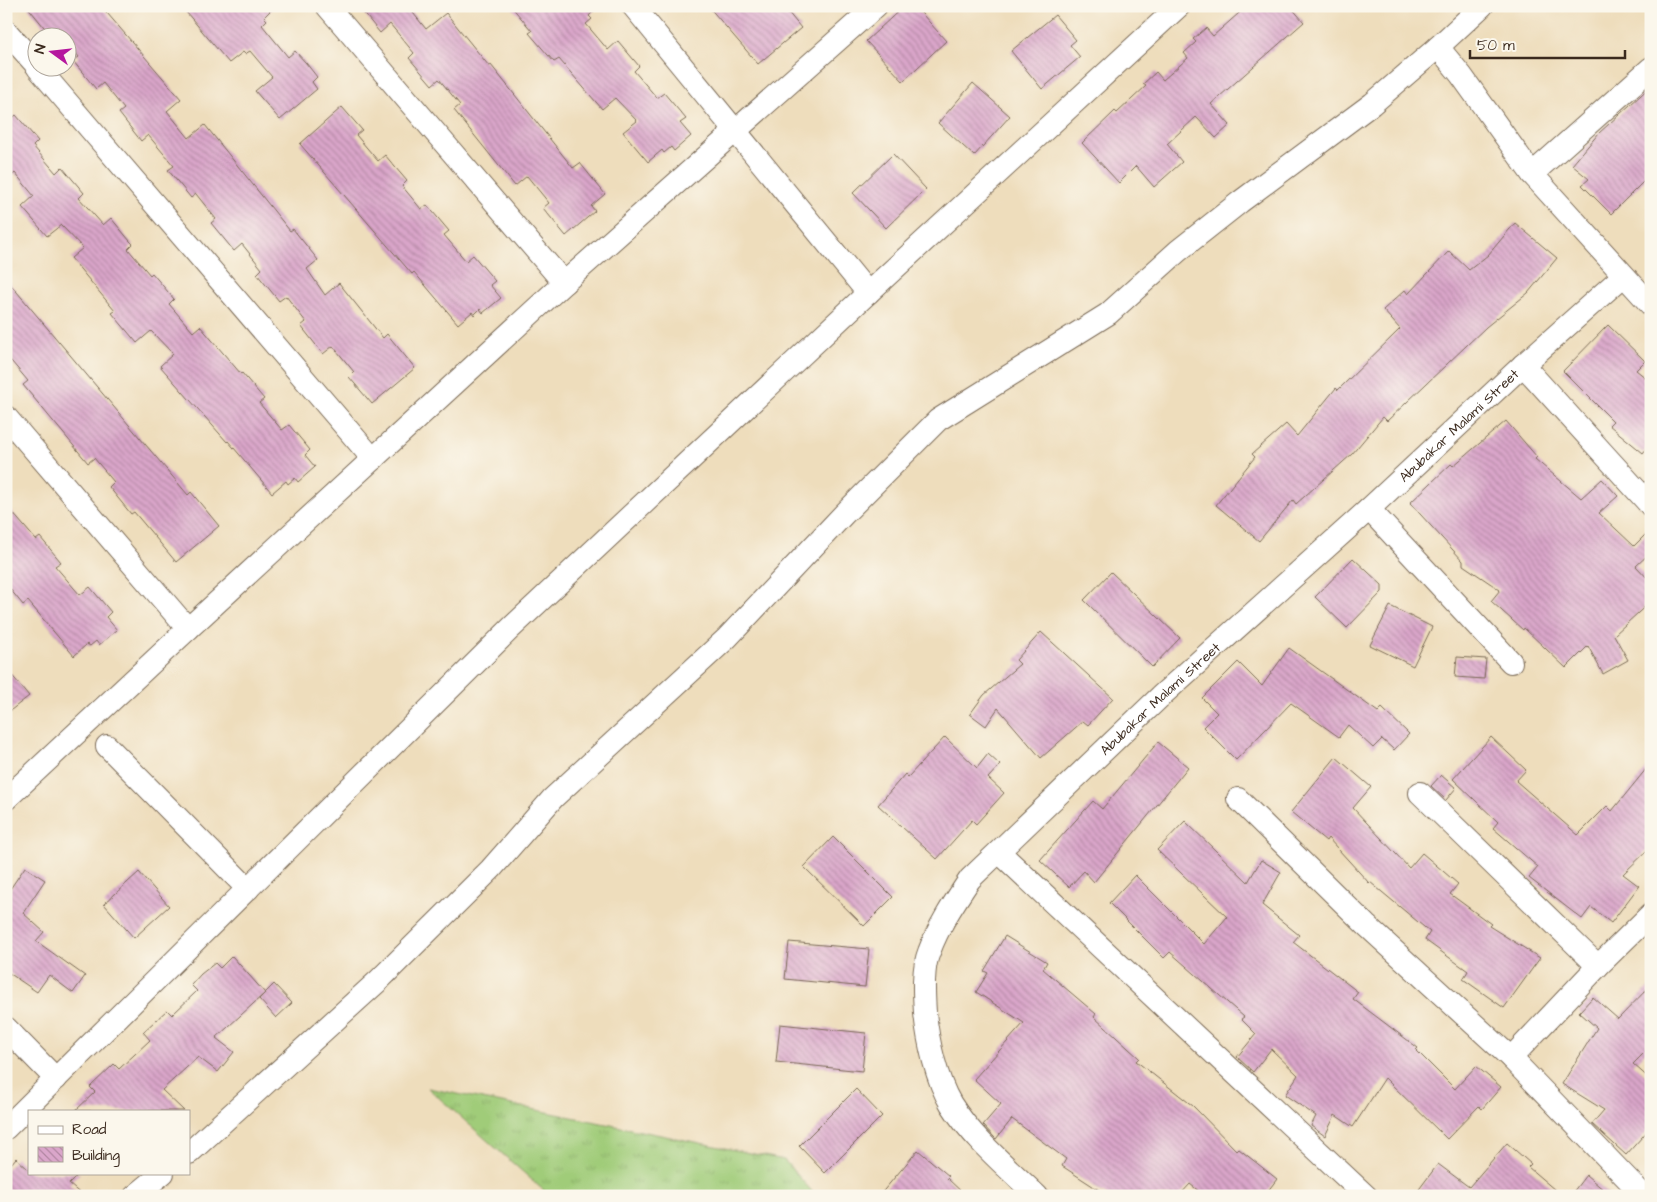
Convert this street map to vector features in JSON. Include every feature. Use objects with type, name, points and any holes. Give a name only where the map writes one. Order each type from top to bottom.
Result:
[{"type":"street","points":[[327,6],[564,283]]},
{"type":"street","points":[[634,6],[868,293]]},
{"type":"street","points":[[6,799],[564,283],[876,6]]},
{"type":"street","points":[[6,1128],[511,628],[868,293],[1179,6]]},
{"type":"street","points":[[190,1152],[377,982],[491,869],[553,798],[727,638],[844,514],[938,420],[1108,314],[1178,251],[1240,202],[1372,104],[1482,6]]},
{"type":"street","points":[[6,30],[28,55]]},
{"type":"street","points":[[1438,47],[1461,75],[1532,174],[1651,305]]},
{"type":"street","points":[[1532,174],[1651,68]]},
{"type":"street","points":[[47,78],[373,459]]},
{"type":"street","name":"Abubakar Malami Street","points":[[1037,1196],[980,1141],[951,1103],[937,1070],[927,1036],[923,991],[928,954],[945,916],[970,880],[1162,695],[1369,509],[1523,365],[1623,276]]},
{"type":"street","points":[[1523,365],[1651,506]]},
{"type":"street","points":[[6,417],[188,629]]},
{"type":"street","points":[[1369,509],[1511,662]]},
{"type":"street","points":[[107,746],[248,889]]},
{"type":"street","points":[[1420,793],[1598,966]]},
{"type":"street","points":[[1238,799],[1366,925],[1511,1058],[1644,1196]]},
{"type":"street","points":[[999,852],[1366,1196]]},
{"type":"street","points":[[1511,1058],[1598,966],[1651,914]]},
{"type":"street","points":[[6,1028],[56,1079]]},
{"type":"street","points":[[135,1196],[162,1174]]},
{"type":"green space","points":[[428,1088],[784,1160],[816,1196],[550,1196]]},
{"type":"building","points":[[27,6],[101,6],[181,99],[167,111],[189,138],[205,125],[290,231],[293,229],[318,260],[307,269],[325,295],[339,283],[383,338],[387,334],[415,368],[372,404],[349,377],[354,372],[333,346],[323,354],[301,326],[306,322],[286,296],[279,301],[257,274],[262,269],[242,244],[234,251],[211,223],[216,219],[196,194],[191,198],[168,170],[174,166],[148,135],[141,141],[119,113],[124,109],[103,83],[96,89],[78,67],[78,28],[45,28]]},
{"type":"building","points":[[181,6],[275,6],[264,17],[267,20],[262,25],[288,57],[295,51],[306,63],[317,77],[312,82],[317,89],[280,120],[255,91],[272,77],[250,51],[245,54],[243,52],[229,63]]},
{"type":"building","points":[[358,6],[412,6],[409,8],[426,29],[446,13],[489,66],[491,65],[573,168],[580,163],[605,194],[591,206],[595,211],[566,236],[543,208],[549,203],[527,176],[515,186],[454,110],[460,105],[439,79],[432,85],[409,58],[414,53],[390,24],[380,33]]},
{"type":"building","points":[[511,6],[598,6],[589,16],[592,19],[586,24],[608,50],[618,41],[639,66],[634,71],[657,98],[664,93],[686,119],[680,123],[691,136],[674,151],[671,147],[664,153],[662,150],[648,162],[623,132],[637,121],[615,98],[602,109],[559,59],[554,62],[529,33],[532,31]]},
{"type":"building","points":[[708,6],[783,6],[801,28],[758,64]]},
{"type":"building","points":[[904,6],[915,6],[946,41],[903,81],[866,41]]},
{"type":"building","points":[[1247,6],[1290,6],[1304,22],[1211,104],[1230,125],[1216,138],[1196,117],[1167,144],[1182,162],[1154,187],[1136,166],[1119,183],[1082,143],[1115,111],[1117,113],[1146,86],[1143,84],[1156,72],[1163,80],[1188,58],[1184,53],[1196,42],[1193,39],[1206,28],[1213,36]]},
{"type":"building","points":[[1055,15],[1076,40],[1070,45],[1080,57],[1042,89],[1011,51]]},
{"type":"building","points":[[973,83],[1010,116],[974,156],[938,123]]},
{"type":"building","points":[[1651,86],[1651,174],[1611,214],[1582,185],[1589,179],[1572,165],[1599,133]]},
{"type":"building","points":[[342,107],[362,130],[356,135],[378,161],[385,155],[407,181],[402,186],[421,209],[427,205],[449,231],[444,235],[466,261],[473,255],[495,281],[490,285],[501,298],[483,313],[480,309],[474,315],[472,312],[458,324],[414,272],[412,274],[300,144]]},
{"type":"building","points":[[16,115],[38,141],[33,146],[56,173],[62,167],[84,193],[79,198],[103,225],[111,218],[133,244],[128,249],[174,299],[169,304],[193,332],[200,326],[264,399],[259,403],[282,430],[289,425],[310,450],[305,455],[315,467],[298,482],[295,478],[288,484],[286,481],[272,493],[160,366],[173,354],[151,331],[137,343],[112,313],[115,311],[71,258],[83,248],[61,225],[47,236],[22,207],[34,196],[15,173],[6,180],[6,123]]},
{"type":"building","points":[[893,154],[926,189],[886,228],[853,193]]},
{"type":"building","points":[[1515,223],[1557,258],[1528,293],[1486,327],[1387,421],[1383,417],[1352,454],[1296,504],[1293,500],[1259,541],[1216,505],[1255,457],[1252,454],[1286,424],[1297,436],[1336,388],[1338,390],[1400,329],[1383,310],[1405,290],[1408,294],[1449,251],[1469,270],[1488,255]]},
{"type":"building","points":[[6,279],[188,495],[191,492],[219,526],[176,562],[134,512],[131,514],[109,487],[114,482],[94,458],[88,463],[23,385],[28,381],[6,355]]},
{"type":"building","points":[[1608,325],[1645,361],[1636,370],[1651,382],[1651,443],[1643,453],[1609,425],[1613,421],[1563,371]]},
{"type":"building","points":[[1506,421],[1537,457],[1535,459],[1581,498],[1602,479],[1618,496],[1599,513],[1634,546],[1651,529],[1651,552],[1636,566],[1651,582],[1651,601],[1614,635],[1628,660],[1603,674],[1588,646],[1566,668],[1524,628],[1523,630],[1491,601],[1500,590],[1463,565],[1463,561],[1410,503],[1451,464],[1453,466]]},
{"type":"building","points":[[6,505],[36,540],[40,537],[61,562],[55,566],[80,595],[90,587],[111,612],[106,617],[117,630],[99,645],[96,641],[90,646],[87,644],[74,656],[28,601],[23,605],[6,584]]},
{"type":"building","points":[[1353,558],[1382,585],[1382,592],[1347,628],[1315,597]]},
{"type":"building","points":[[1111,572],[1180,638],[1152,667],[1084,600]]},
{"type":"building","points":[[1390,606],[1432,627],[1413,666],[1370,645]]},
{"type":"building","points":[[1041,632],[1113,698],[1088,725],[1083,721],[1041,758],[998,708],[986,726],[970,714],[984,695],[1020,664],[1016,660]]},
{"type":"building","points":[[1289,648],[1378,712],[1382,708],[1409,734],[1394,750],[1382,739],[1373,748],[1348,725],[1339,737],[1291,703],[1236,760],[1203,727],[1217,713],[1202,698],[1238,662],[1262,686]]},
{"type":"building","points":[[1457,657],[1486,659],[1484,679],[1455,677]]},
{"type":"building","points":[[6,668],[29,696],[6,714]]},
{"type":"building","points":[[945,737],[977,768],[988,754],[1000,765],[988,778],[1004,793],[976,824],[972,820],[937,859],[878,805],[905,774],[908,777]]},
{"type":"building","points":[[1491,737],[1526,770],[1516,781],[1578,835],[1607,806],[1612,811],[1651,763],[1651,847],[1623,874],[1639,886],[1611,923],[1591,907],[1582,919],[1529,878],[1538,867],[1493,828],[1498,822],[1453,779]]},
{"type":"building","points":[[1158,742],[1188,767],[1094,882],[1084,871],[1069,887],[1040,860],[1093,801],[1102,809]]},
{"type":"building","points":[[1336,757],[1371,787],[1353,808],[1409,868],[1422,853],[1458,884],[1450,894],[1491,924],[1489,926],[1540,958],[1504,1008],[1463,979],[1468,971],[1425,940],[1430,932],[1369,883],[1328,838],[1326,841],[1291,812]]},
{"type":"building","points":[[1441,775],[1456,788],[1446,800],[1431,786]]},
{"type":"building","points":[[1185,821],[1248,882],[1261,860],[1281,872],[1262,905],[1299,935],[1293,942],[1358,992],[1353,999],[1418,1048],[1416,1050],[1455,1089],[1476,1066],[1501,1087],[1482,1109],[1479,1106],[1447,1139],[1385,1078],[1353,1127],[1335,1115],[1325,1136],[1311,1126],[1316,1116],[1285,1095],[1298,1075],[1271,1049],[1253,1072],[1237,1057],[1256,1034],[1241,1019],[1244,1017],[1170,952],[1164,958],[1109,903],[1135,875],[1204,944],[1227,917],[1157,850]]},
{"type":"building","points":[[833,837],[893,897],[864,926],[804,867]]},
{"type":"building","points":[[25,867],[45,880],[23,913],[44,932],[36,941],[85,976],[73,993],[49,975],[37,992],[6,971],[6,895]]},
{"type":"building","points":[[139,872],[169,906],[134,938],[104,904]]},
{"type":"building","points":[[1005,936],[1047,962],[1043,969],[1096,1014],[1094,1017],[1139,1058],[1136,1061],[1193,1106],[1237,1151],[1239,1149],[1277,1179],[1264,1196],[1205,1196],[1190,1184],[1179,1196],[1108,1196],[1062,1166],[1066,1159],[1012,1119],[996,1139],[994,1137],[983,1125],[1001,1104],[974,1079],[1024,1023],[976,992],[988,973],[984,971]]},
{"type":"building","points":[[789,942],[869,949],[865,987],[785,979]]},
{"type":"building","points":[[232,956],[265,993],[216,1038],[234,1052],[218,1072],[198,1057],[162,1090],[183,1110],[76,1110],[95,1092],[90,1087],[114,1064],[119,1069],[150,1040],[143,1032],[167,1010],[172,1015],[197,991],[191,985],[201,974],[215,963],[220,968]]},
{"type":"building","points":[[274,984],[292,1003],[276,1018],[259,999]]},
{"type":"building","points":[[1651,985],[1651,1046],[1633,1064],[1651,1080],[1651,1127],[1626,1155],[1592,1124],[1604,1110],[1562,1084],[1597,1028],[1579,1012],[1593,997],[1618,1019]]},
{"type":"building","points":[[780,1024],[866,1033],[862,1071],[776,1062]]},
{"type":"building","points":[[856,1089],[882,1116],[825,1173],[799,1146]]},
{"type":"building","points":[[1507,1143],[1531,1164],[1528,1167],[1562,1196],[1414,1196],[1438,1164],[1469,1187]]},
{"type":"building","points":[[918,1150],[949,1176],[947,1178],[966,1196],[879,1196]]},
{"type":"building","points":[[16,1158],[28,1169],[28,1174],[79,1174],[69,1184],[83,1196],[6,1196],[6,1170]]},
{"type":"building","points":[[1586,1175],[1611,1196],[1570,1196]]}]
